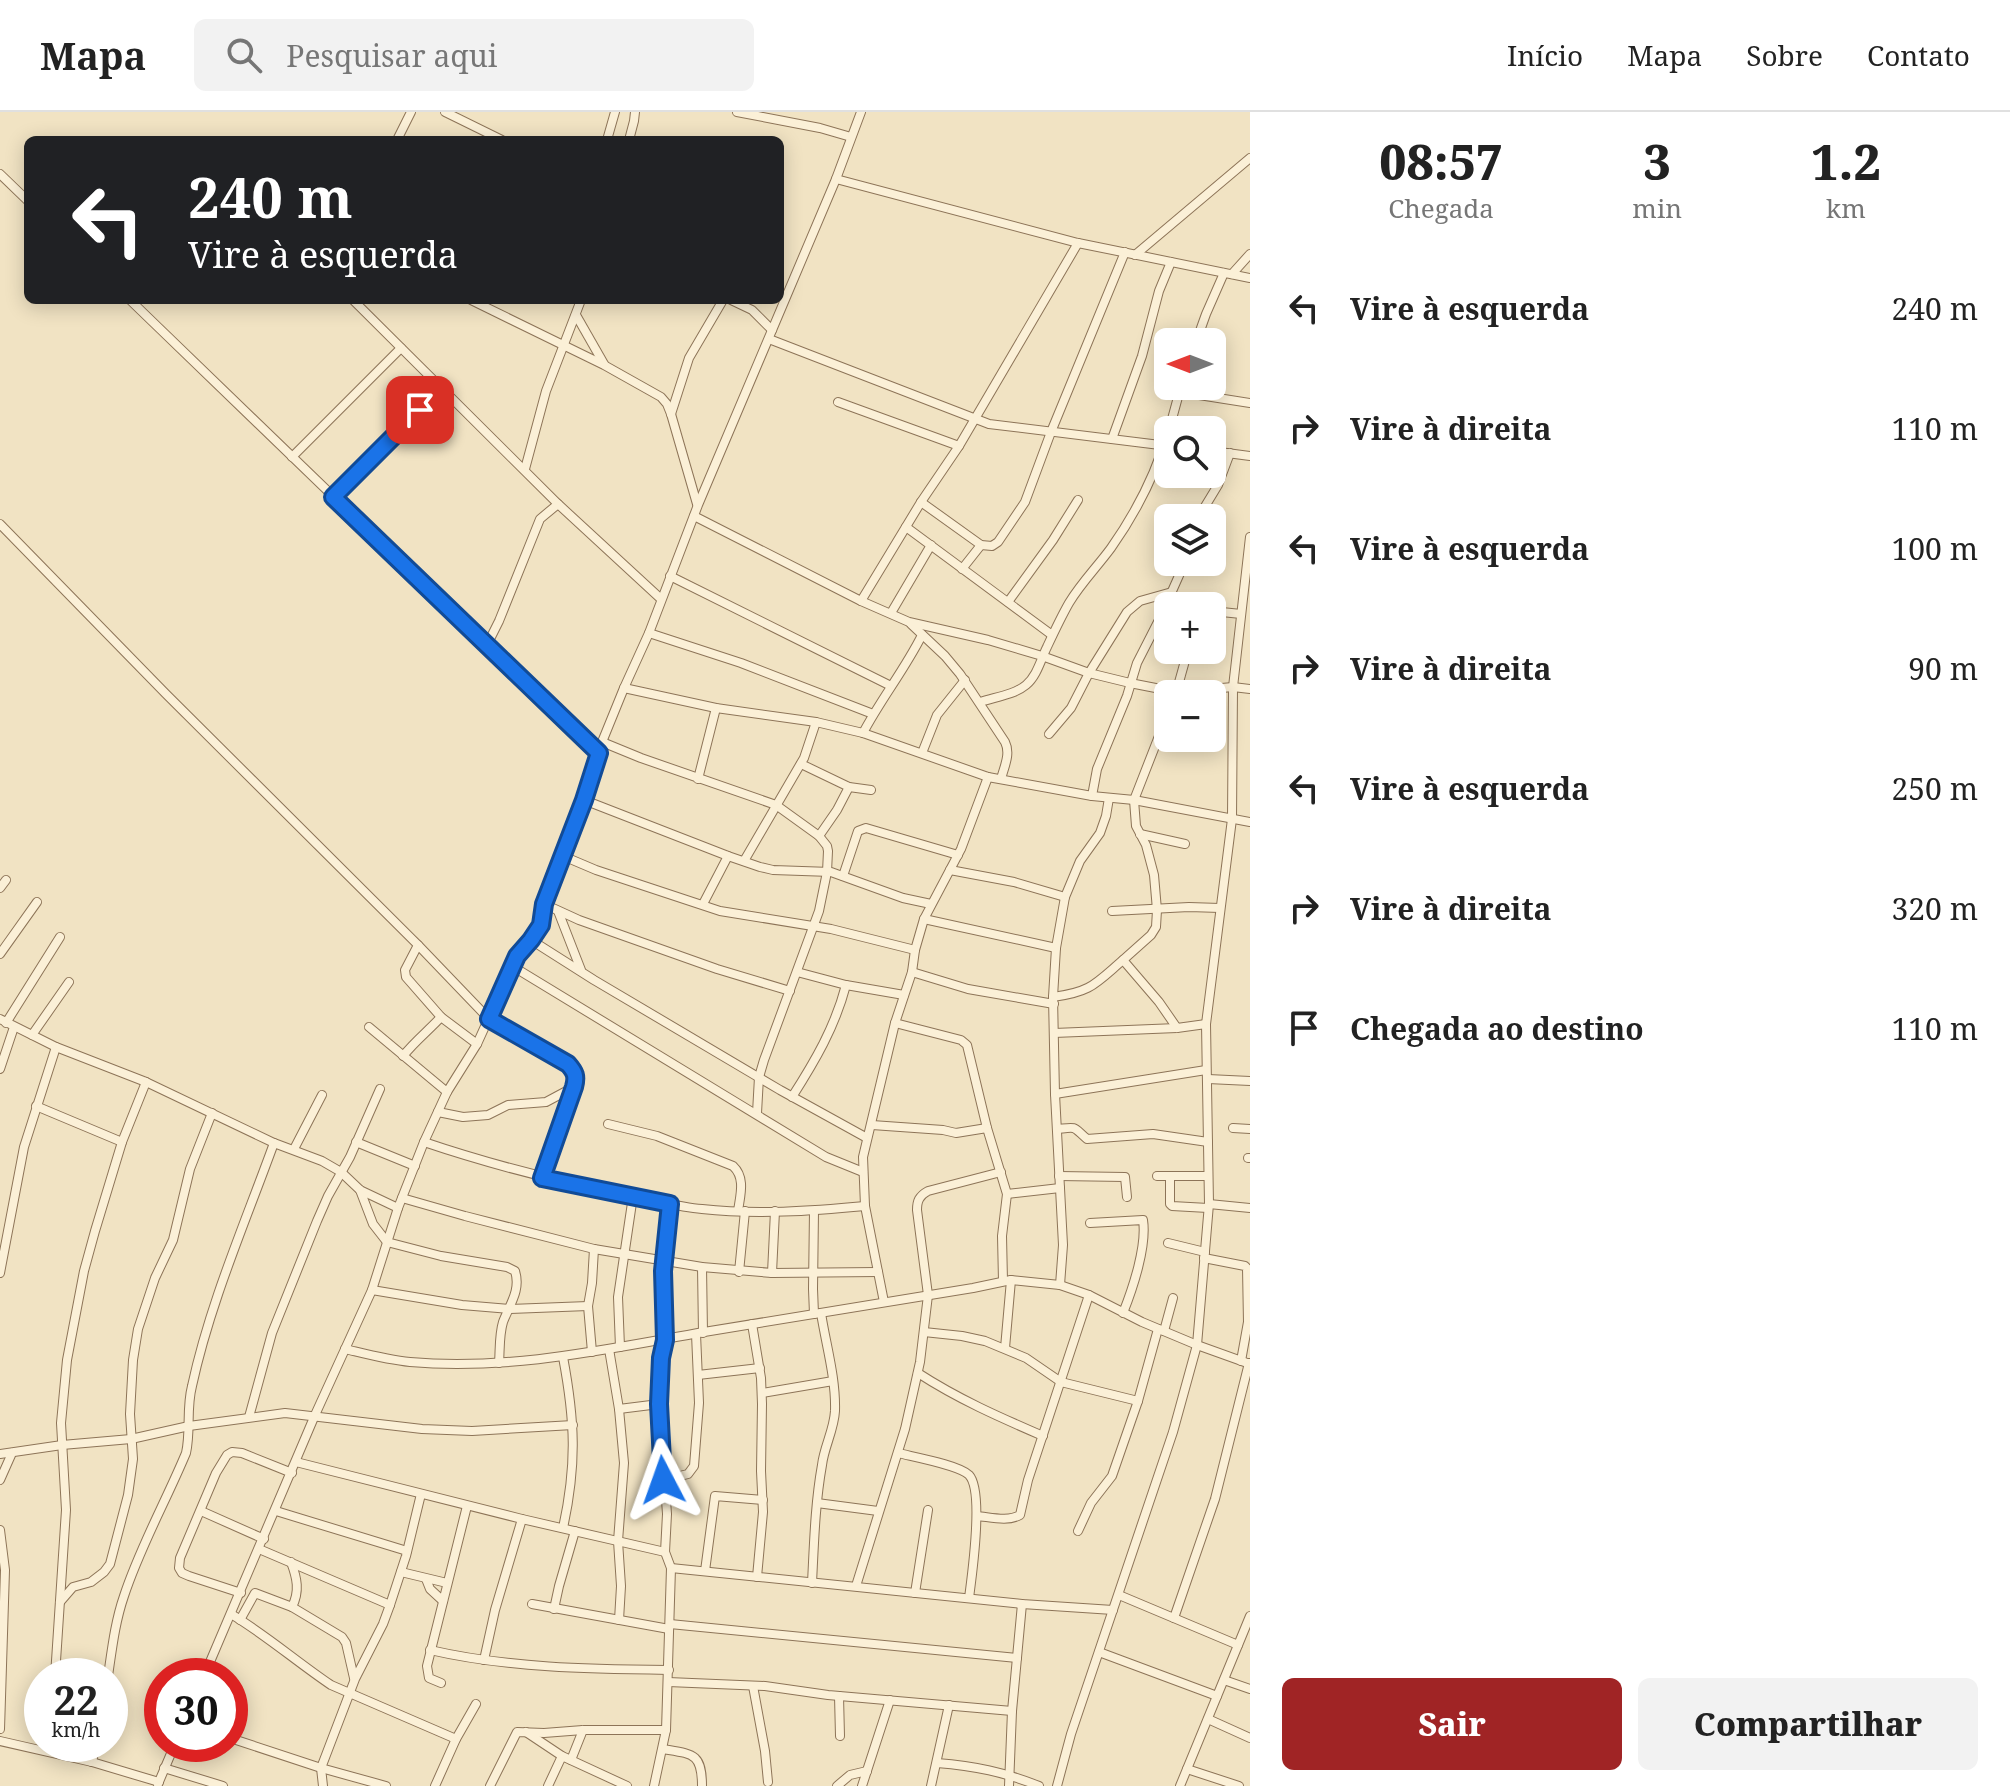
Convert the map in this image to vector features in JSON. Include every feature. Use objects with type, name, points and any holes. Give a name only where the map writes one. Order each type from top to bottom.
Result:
[{"type":"street","points":[[399,136],[411,112]]},
{"type":"street","points":[[445,112],[494,136]]},
{"type":"street","points":[[608,136],[615,112]]},
{"type":"street","points":[[630,136],[635,112]]},
{"type":"street","points":[[737,112],[851,137]]},
{"type":"street","points":[[784,301],[861,112]]},
{"type":"street","points":[[1135,255],[1250,158]]},
{"type":"street","points":[[0,174],[24,197]]},
{"type":"street","points":[[836,179],[1078,243],[1250,278]]},
{"type":"street","points":[[861,601],[959,446],[1078,243]]},
{"type":"street","points":[[921,502],[981,545],[992,546],[998,542],[1018,514],[1031,487],[1125,252]]},
{"type":"street","points":[[1201,328],[1228,274],[1250,254]]},
{"type":"street","points":[[1112,439],[1171,262]]},
{"type":"street","points":[[134,304],[599,753]]},
{"type":"street","points":[[357,304],[558,504],[661,599]]},
{"type":"street","points":[[479,304],[604,365],[661,397],[671,414],[698,505]]},
{"type":"street","points":[[493,311],[496,304]]},
{"type":"street","points":[[525,469],[543,403],[580,304]]},
{"type":"street","points":[[671,414],[689,358],[721,304]]},
{"type":"street","points":[[739,304],[752,310],[770,334],[974,418],[1004,427],[1154,444]]},
{"type":"street","points":[[212,1658],[372,1290],[398,1208],[424,1142],[447,1092],[477,1044],[512,966],[541,925],[544,904],[584,800],[602,742],[783,304]]},
{"type":"street","points":[[576,315],[604,365]]},
{"type":"street","points":[[292,457],[401,348]]},
{"type":"street","points":[[333,497],[442,388]]},
{"type":"street","points":[[1226,398],[1250,403]]},
{"type":"street","points":[[838,402],[959,446]]},
{"type":"street","points":[[1226,453],[1250,456]]},
{"type":"street","points":[[1206,504],[1218,485],[1230,453]]},
{"type":"street","points":[[980,702],[1028,684],[1070,602],[1112,547],[1154,470]]},
{"type":"street","points":[[1008,602],[1046,551],[1078,500]]},
{"type":"street","points":[[487,645],[540,519],[558,504]]},
{"type":"street","points":[[694,516],[909,622],[988,640],[1089,673],[1154,688]]},
{"type":"street","points":[[0,524],[489,1019],[568,1064],[575,1072],[574,1087],[542,1178]]},
{"type":"street","points":[[906,527],[1052,635]]},
{"type":"street","points":[[1057,1786],[1071,1734],[1173,1432],[1197,1345],[1208,1206],[1206,1024],[1232,819],[1233,687],[1250,537]]},
{"type":"street","points":[[891,613],[931,545]]},
{"type":"street","points":[[962,569],[981,545]]},
{"type":"street","points":[[670,576],[891,686]]},
{"type":"street","points":[[1172,592],[1179,576]]},
{"type":"street","points":[[1049,734],[1071,708],[1127,612],[1140,601],[1154,597]]},
{"type":"street","points":[[1226,612],[1241,614]]},
{"type":"street","points":[[909,622],[965,680],[1007,746],[1008,755],[1001,779]]},
{"type":"street","points":[[1092,796],[1101,758],[1137,663],[1154,629]]},
{"type":"street","points":[[649,633],[741,663],[873,714]]},
{"type":"street","points":[[863,733],[922,635]]},
{"type":"street","points":[[922,753],[937,715],[965,680]]},
{"type":"street","points":[[624,688],[716,708],[816,722],[863,733],[988,777],[1250,822]]},
{"type":"street","points":[[1226,688],[1250,689]]},
{"type":"street","points":[[698,779],[716,708]]},
{"type":"street","points":[[744,861],[801,764],[816,722]]},
{"type":"street","points":[[602,742],[776,805],[824,841],[828,851],[827,872],[814,926],[759,1077],[757,1113]]},
{"type":"street","points":[[912,972],[968,989],[1054,1000],[1085,991],[1151,935],[1156,927],[1157,910],[1150,858],[1139,834],[1134,800],[1154,749]]},
{"type":"street","points":[[801,764],[849,787],[871,790]]},
{"type":"street","points":[[884,1302],[865,1206],[863,1157],[924,919],[958,855],[988,777]]},
{"type":"street","points":[[819,836],[849,787]]},
{"type":"street","points":[[1060,1285],[1063,1245],[1055,1094],[1056,948],[1065,897],[1080,861],[1100,833],[1109,798]]},
{"type":"street","points":[[584,800],[728,856],[773,870],[827,872],[903,898],[931,904]]},
{"type":"street","points":[[843,876],[858,831],[866,828],[958,855]]},
{"type":"street","points":[[1139,834],[1185,844]]},
{"type":"street","points":[[563,856],[596,870],[733,914],[814,926],[915,950]]},
{"type":"street","points":[[703,904],[728,856]]},
{"type":"street","points":[[950,870],[1014,882],[1065,897]]},
{"type":"street","points":[[0,954],[37,902]]},
{"type":"street","points":[[544,904],[717,969],[790,991]]},
{"type":"street","points":[[1112,911],[1220,908]]},
{"type":"street","points":[[558,911],[582,970]]},
{"type":"street","points":[[924,919],[1056,948]]},
{"type":"street","points":[[0,1069],[7,1023],[60,937]]},
{"type":"street","points":[[531,940],[792,1097],[867,1138]]},
{"type":"street","points":[[418,945],[405,975],[441,1017],[477,1044]]},
{"type":"street","points":[[1123,960],[1177,1028]]},
{"type":"street","points":[[512,966],[826,1157],[863,1172]]},
{"type":"street","points":[[797,972],[846,985],[904,995]]},
{"type":"street","points":[[32,1035],[69,982]]},
{"type":"street","points":[[792,1097],[830,1032],[846,985]]},
{"type":"street","points":[[403,1056],[412,1043],[441,1017]]},
{"type":"street","points":[[7,1023],[56,1047],[146,1082],[274,1143],[322,1161],[341,1172],[360,1190],[398,1208]]},
{"type":"street","points":[[895,1023],[965,1042],[1007,1194],[1002,1236],[1007,1280],[1005,1348]]},
{"type":"street","points":[[1054,1033],[1206,1024]]},
{"type":"street","points":[[369,1027],[447,1092]]},
{"type":"street","points":[[0,1273],[20,1166],[56,1047]]},
{"type":"street","points":[[1055,1094],[1207,1074],[1250,1081]]},
{"type":"street","points":[[56,1658],[66,1510],[62,1401],[75,1317],[87,1258],[122,1142],[146,1082]]},
{"type":"street","points":[[438,1112],[463,1117],[488,1115],[508,1105],[546,1102],[574,1087]]},
{"type":"street","points":[[249,1417],[272,1333],[328,1196],[380,1089]]},
{"type":"street","points":[[294,1149],[322,1095]]},
{"type":"street","points":[[36,1106],[122,1142]]},
{"type":"street","points":[[59,1603],[73,1587],[91,1582],[110,1564],[128,1495],[133,1459],[131,1390],[138,1329],[155,1278],[173,1240],[190,1169],[212,1113]]},
{"type":"street","points":[[608,1124],[657,1136],[737,1169],[741,1180],[739,1272]]},
{"type":"street","points":[[872,1125],[956,1133],[987,1128]]},
{"type":"street","points":[[1057,1129],[1074,1127],[1087,1139],[1153,1134],[1208,1142]]},
{"type":"street","points":[[1233,1128],[1250,1129]]},
{"type":"street","points":[[356,1142],[415,1166]]},
{"type":"street","points":[[424,1142],[542,1178],[705,1210],[814,1211],[865,1206]]},
{"type":"street","points":[[112,1658],[123,1599],[136,1563],[186,1453],[190,1437],[192,1384],[217,1299],[274,1143]]},
{"type":"street","points":[[856,1586],[898,1453],[918,1373],[928,1295],[917,1210],[920,1196],[928,1191],[1001,1172]]},
{"type":"street","points":[[1059,1176],[1125,1177],[1127,1197]]},
{"type":"street","points":[[1157,1176],[1208,1176]]},
{"type":"street","points":[[1170,1176],[1172,1206],[1250,1208]]},
{"type":"street","points":[[1007,1194],[1060,1188]]},
{"type":"street","points":[[360,1190],[373,1224],[387,1242],[513,1269],[516,1273],[516,1291],[502,1328],[499,1363]]},
{"type":"street","points":[[620,1347],[618,1297],[633,1196]]},
{"type":"street","points":[[402,1198],[623,1255],[739,1272],[878,1272]]},
{"type":"street","points":[[654,1786],[666,1730],[669,1670],[671,1568],[665,1552],[667,1514],[659,1404],[665,1340],[664,1260],[670,1204]]},
{"type":"street","points":[[772,1273],[775,1211]]},
{"type":"street","points":[[812,1583],[822,1462],[835,1405],[833,1381],[817,1313],[813,1274],[814,1211]]},
{"type":"street","points":[[1090,1223],[1143,1220],[1138,1268],[1123,1313]]},
{"type":"street","points":[[1168,1243],[1247,1267],[1248,1322],[1246,1362],[1215,1499],[1174,1618]]},
{"type":"street","points":[[592,1352],[588,1306],[594,1249]]},
{"type":"street","points":[[663,1480],[683,1477],[694,1466],[699,1403],[702,1267]]},
{"type":"street","points":[[345,1349],[410,1362],[499,1363],[563,1357],[1007,1280],[1060,1285],[1089,1295],[1197,1345],[1246,1362]]},
{"type":"street","points":[[372,1290],[462,1305],[510,1309],[588,1306]]},
{"type":"street","points":[[977,1516],[1006,1519],[1020,1515],[1028,1480],[1089,1295]]},
{"type":"street","points":[[1078,1531],[1091,1503],[1112,1476],[1173,1298]]},
{"type":"street","points":[[752,1324],[762,1393],[763,1500],[757,1577]]},
{"type":"street","points":[[924,1332],[985,1341],[1040,1366],[1061,1382],[1138,1401]]},
{"type":"street","points":[[609,1349],[624,1463],[618,1541],[621,1586],[619,1620]]},
{"type":"street","points":[[563,1357],[574,1443],[572,1483],[563,1528]]},
{"type":"street","points":[[698,1375],[760,1368]]},
{"type":"street","points":[[918,1373],[949,1393],[1043,1436]]},
{"type":"street","points":[[762,1393],[833,1381]]},
{"type":"street","points":[[619,1409],[659,1404]]},
{"type":"street","points":[[0,1454],[131,1439],[189,1426],[285,1413],[393,1426],[472,1431],[573,1425]]},
{"type":"street","points":[[241,1593],[189,1576],[179,1568],[216,1473],[229,1453],[238,1452],[292,1473]]},
{"type":"street","points":[[0,1480],[12,1453]]},
{"type":"street","points":[[898,1453],[956,1468],[972,1477],[977,1516],[969,1598]]},
{"type":"street","points":[[296,1462],[665,1552]]},
{"type":"street","points":[[323,1786],[321,1768],[349,1693],[390,1605],[421,1494]]},
{"type":"street","points":[[705,1571],[715,1496],[763,1500]]},
{"type":"street","points":[[817,1503],[878,1511]]},
{"type":"street","points":[[441,1683],[432,1680],[427,1666],[467,1506]]},
{"type":"street","points":[[915,1593],[928,1510]]},
{"type":"street","points":[[201,1511],[264,1539]]},
{"type":"street","points":[[276,1511],[407,1551]]},
{"type":"street","points":[[484,1660],[522,1519]]},
{"type":"street","points":[[0,1530],[5,1570],[0,1729]]},
{"type":"street","points":[[554,1609],[575,1531]]},
{"type":"street","points":[[259,1549],[390,1605]]},
{"type":"street","points":[[291,1562],[298,1591],[292,1607]]},
{"type":"street","points":[[671,1568],[1022,1604],[1113,1610]]},
{"type":"street","points":[[401,1572],[447,1583]]},
{"type":"street","points":[[426,1579],[430,1589],[443,1601]]},
{"type":"street","points":[[240,1620],[255,1593],[292,1607],[342,1637],[355,1679]]},
{"type":"street","points":[[1119,1595],[1238,1645]]},
{"type":"street","points":[[532,1604],[670,1627],[1017,1658]]},
{"type":"street","points":[[1009,1786],[1022,1604]]},
{"type":"street","points":[[231,1614],[331,1685],[456,1739]]},
{"type":"street","points":[[1180,1786],[1250,1616]]},
{"type":"street","points":[[430,1650],[484,1660],[589,1669],[669,1670]]},
{"type":"street","points":[[1099,1652],[1217,1696]]},
{"type":"street","points":[[1224,1680],[1250,1689]]},
{"type":"street","points":[[668,1682],[753,1686],[1012,1711]]},
{"type":"street","points":[[753,1686],[768,1782]]},
{"type":"street","points":[[839,1696],[840,1736]]},
{"type":"street","points":[[862,1786],[890,1700]]},
{"type":"street","points":[[435,1786],[476,1704]]},
{"type":"street","points":[[931,1786],[949,1705]]},
{"type":"street","points":[[1208,1719],[1250,1738]]},
{"type":"street","points":[[571,1760],[583,1730]]},
{"type":"street","points":[[490,1786],[517,1732],[666,1730]]},
{"type":"street","points":[[525,1732],[562,1756],[627,1786]]},
{"type":"street","points":[[0,1741],[24,1744]]},
{"type":"street","points":[[248,1744],[386,1786]]},
{"type":"street","points":[[663,1749],[690,1753],[696,1757],[701,1768],[702,1786]]},
{"type":"street","points":[[548,1786],[562,1756]]},
{"type":"street","points":[[92,1762],[158,1784],[167,1762]]},
{"type":"street","points":[[937,1763],[1009,1774],[1039,1786]]},
{"type":"street","points":[[164,1768],[223,1786]]},
{"type":"street","points":[[1187,1769],[1239,1786]]},
{"type":"street","points":[[837,1786],[850,1775],[867,1771]]},
{"type":"route","points":[[420,410],[333,497],[599,753],[544,904],[541,925],[517,956],[489,1019],[568,1064],[575,1072],[574,1087],[542,1178],[670,1204],[663,1271],[665,1340],[659,1404],[663,1480]]}]
